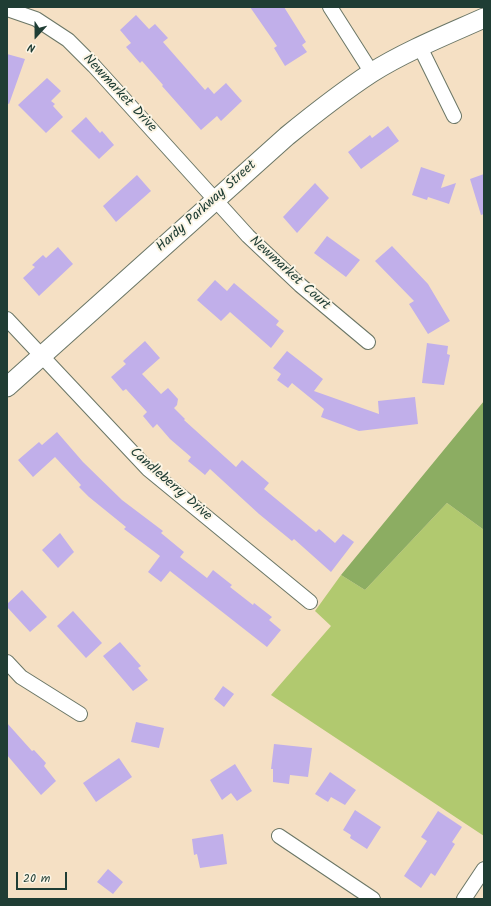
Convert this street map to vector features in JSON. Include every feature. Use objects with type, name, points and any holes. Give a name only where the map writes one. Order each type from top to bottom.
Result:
[{"type":"main road","name":"Hardy Parkway Street","points":[[7,387],[215,199],[287,136],[328,103],[372,73],[420,47],[484,18]]},
{"type":"street","points":[[330,7],[372,73]]},
{"type":"street","name":"Newmarket Drive","points":[[7,8],[36,19],[68,40],[100,72],[215,199]]},
{"type":"street","points":[[420,47],[454,116]]},
{"type":"street","name":"Newmarket Court","points":[[215,199],[248,236],[300,286],[368,342]]},
{"type":"street","name":"Candleberry Drive","points":[[7,319],[148,469],[310,602]]},
{"type":"street","points":[[7,662],[21,677],[80,714]]},
{"type":"street","points":[[279,836],[373,899]]},
{"type":"street","points":[[464,899],[484,869]]},
{"type":"green space","points":[[484,401],[484,530],[447,503],[365,590],[341,575]]},
{"type":"green space","points":[[447,503],[484,530],[484,836],[271,695],[331,626],[315,611],[341,575],[365,590]]},
{"type":"building","points":[[250,7],[284,7],[306,42],[302,45],[307,52],[285,66],[274,48],[277,46]]},
{"type":"building","points":[[136,15],[149,29],[155,24],[168,38],[163,42],[205,90],[208,87],[214,94],[226,83],[242,101],[221,121],[217,116],[201,130],[142,61],[140,63],[126,47],[131,43],[120,30]]},
{"type":"building","points":[[7,54],[25,59],[9,104],[7,103]]},
{"type":"building","points":[[47,78],[61,91],[51,101],[55,104],[53,106],[63,117],[46,133],[18,105]]},
{"type":"building","points":[[86,117],[100,133],[102,131],[114,145],[99,159],[71,131]]},
{"type":"building","points":[[388,126],[399,141],[361,169],[348,152],[370,135],[372,138]]},
{"type":"building","points":[[421,167],[445,175],[441,188],[456,183],[449,204],[428,197],[427,200],[412,195]]},
{"type":"building","points":[[484,174],[484,214],[481,215],[470,179]]},
{"type":"building","points":[[137,175],[151,191],[116,222],[103,206]]},
{"type":"building","points":[[315,183],[329,198],[297,233],[283,217]]},
{"type":"building","points":[[327,236],[360,260],[346,277],[314,253]]},
{"type":"building","points":[[392,246],[428,284],[450,321],[428,334],[409,304],[414,301],[375,261]]},
{"type":"building","points":[[58,247],[73,264],[39,296],[23,278],[35,267],[32,265],[43,255],[46,258]]},
{"type":"building","points":[[215,280],[227,291],[234,283],[279,321],[276,325],[284,331],[271,348],[230,312],[221,321],[197,300]]},
{"type":"building","points":[[145,341],[160,358],[142,374],[161,394],[168,388],[178,399],[177,405],[174,408],[185,419],[184,420],[236,467],[242,460],[269,483],[264,489],[316,532],[319,529],[335,543],[343,534],[354,542],[331,572],[294,539],[292,541],[259,514],[210,469],[205,475],[188,461],[191,457],[170,439],[157,424],[153,428],[143,416],[147,412],[126,389],[123,391],[111,377],[126,364],[123,361]]},
{"type":"building","points":[[427,343],[448,346],[447,354],[450,355],[444,385],[422,383]]},
{"type":"building","points":[[287,351],[323,379],[314,391],[379,414],[378,401],[415,397],[418,424],[359,431],[321,417],[324,409],[292,383],[288,388],[277,380],[281,374],[273,368]]},
{"type":"building","points":[[57,432],[83,462],[122,500],[163,531],[161,533],[184,552],[180,557],[207,578],[213,570],[232,585],[230,587],[253,605],[254,603],[272,617],[269,620],[281,630],[267,647],[170,571],[161,582],[148,572],[160,556],[124,529],[126,527],[89,497],[79,487],[81,485],[55,457],[33,477],[18,460],[39,442],[42,445]]},
{"type":"building","points":[[60,533],[74,552],[58,568],[42,550]]},
{"type":"building","points":[[22,590],[47,617],[30,632],[7,607],[7,604]]},
{"type":"building","points":[[73,611],[102,643],[86,658],[57,626]]},
{"type":"building","points":[[120,642],[141,666],[138,668],[148,680],[133,691],[103,656]]},
{"type":"building","points":[[223,686],[234,694],[224,707],[214,699]]},
{"type":"building","points":[[136,722],[164,728],[159,748],[131,742]]},
{"type":"building","points":[[7,723],[32,751],[34,750],[46,763],[44,766],[56,781],[41,795],[7,755]]},
{"type":"building","points":[[274,744],[312,748],[308,777],[290,775],[289,784],[273,782],[273,769],[271,769]]},
{"type":"building","points":[[119,758],[132,777],[96,802],[83,783]]},
{"type":"building","points":[[235,764],[252,791],[237,801],[231,793],[222,800],[210,780]]},
{"type":"building","points":[[330,772],[356,790],[345,805],[331,797],[328,802],[315,794]]},
{"type":"building","points":[[355,810],[381,827],[367,849],[350,838],[351,835],[343,830]]},
{"type":"building","points":[[438,811],[462,827],[452,842],[455,844],[435,876],[431,873],[421,888],[404,876],[427,841],[421,837]]},
{"type":"building","points":[[223,834],[227,864],[200,868],[197,854],[194,855],[192,839]]},
{"type":"building","points":[[108,869],[123,882],[113,894],[97,882]]}]
